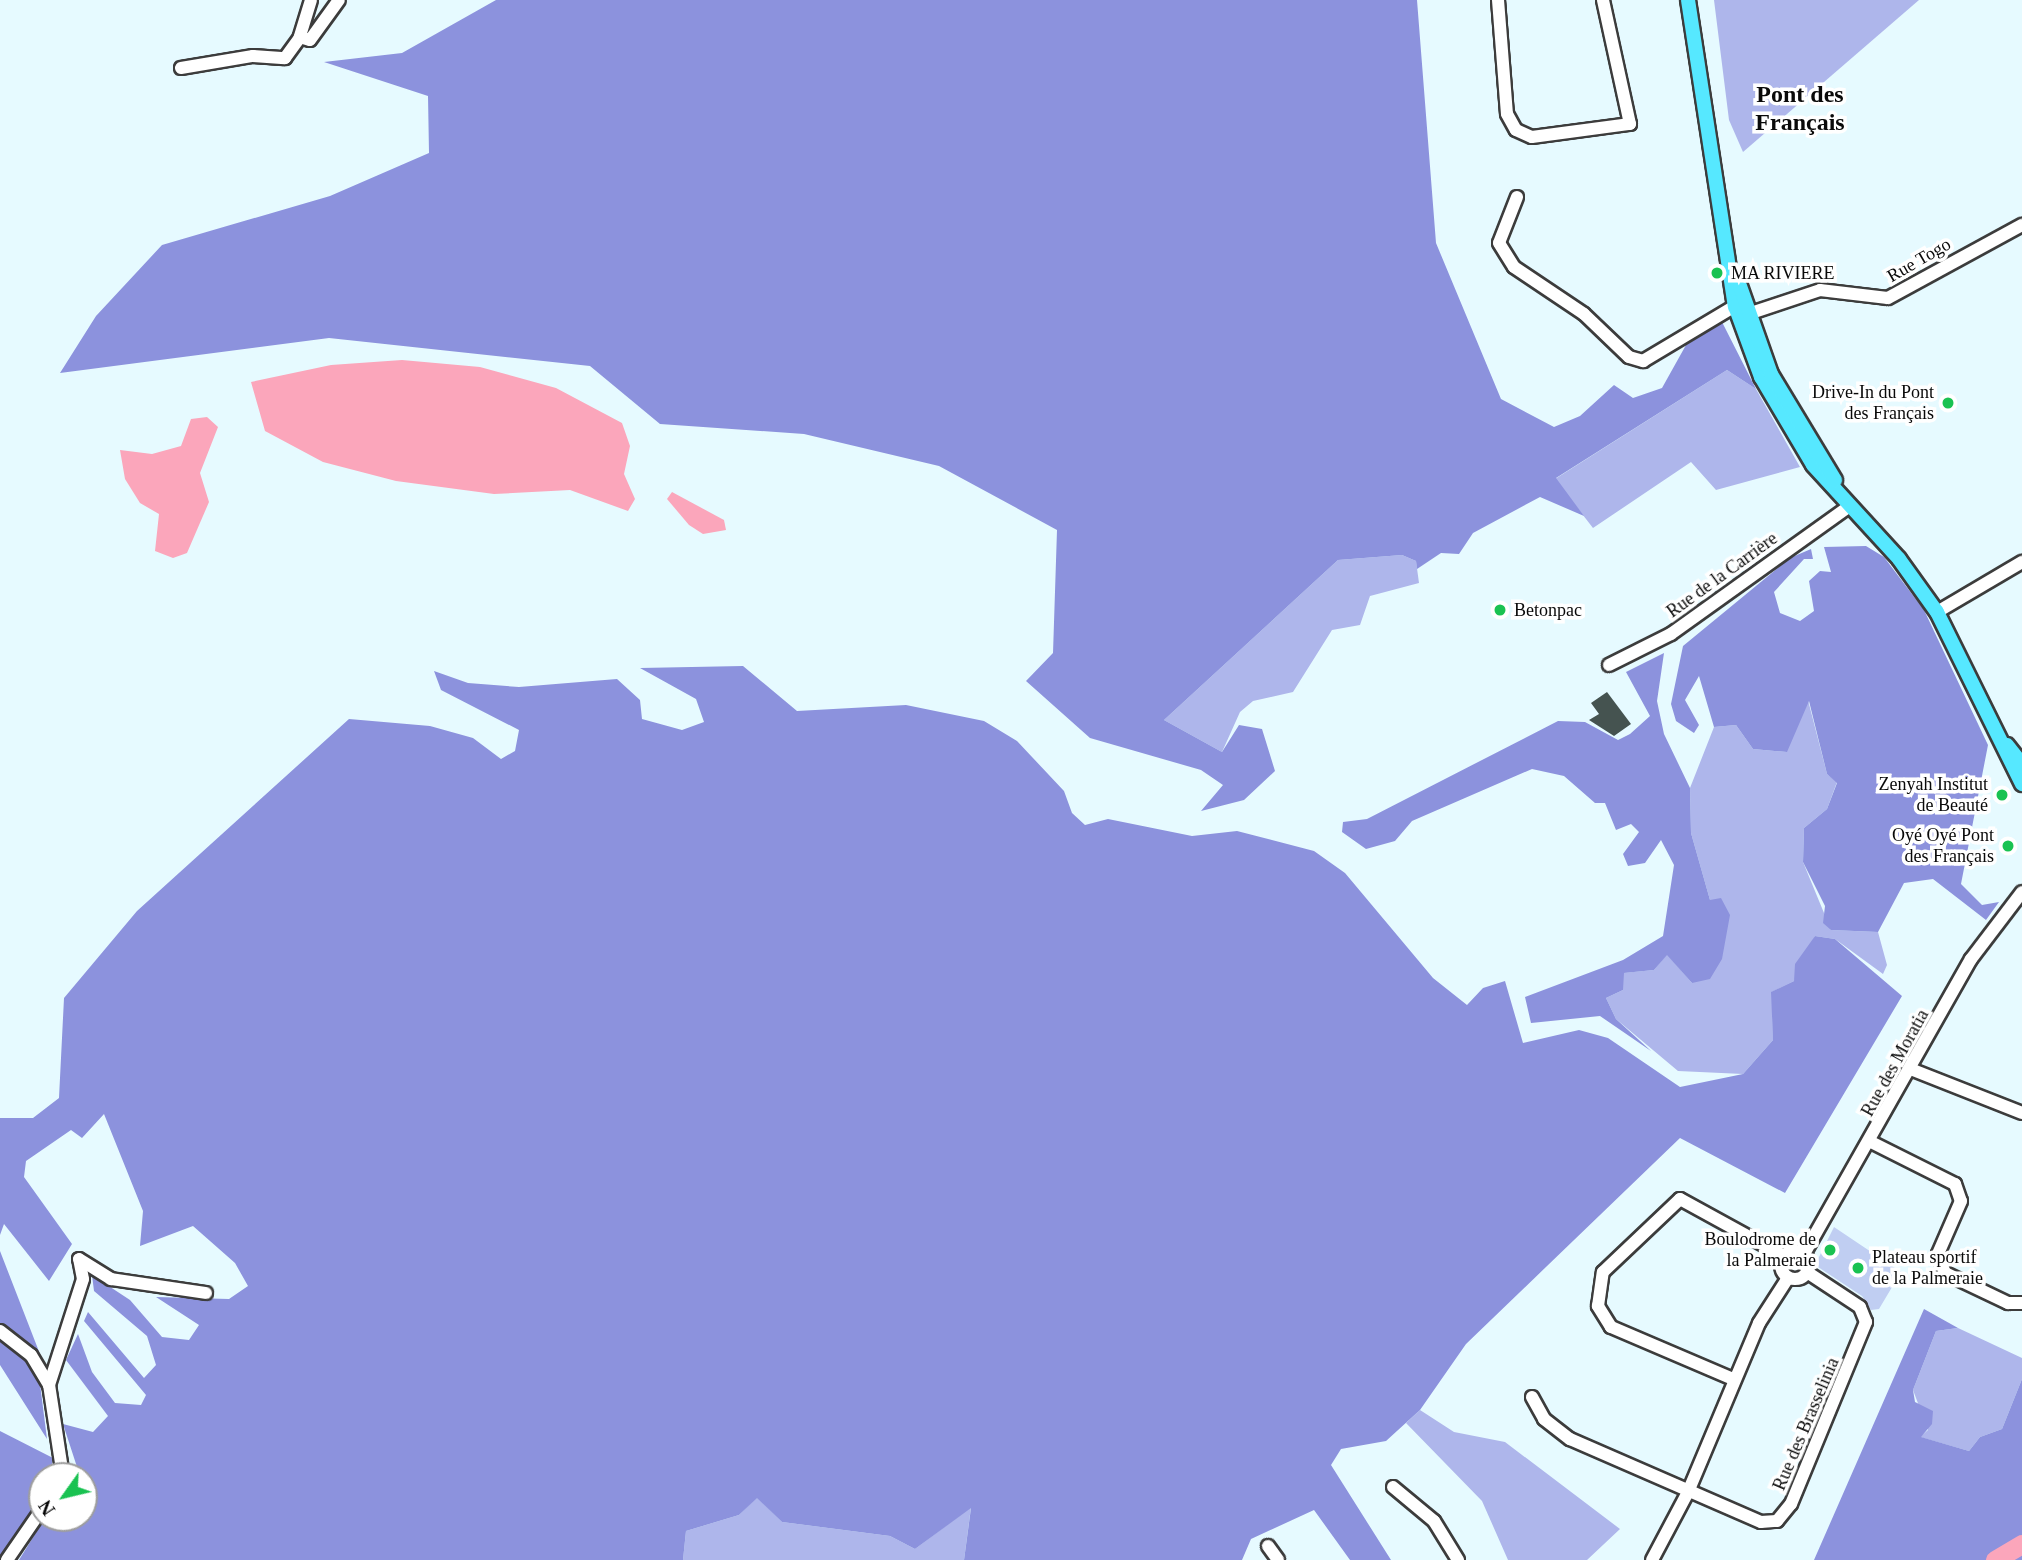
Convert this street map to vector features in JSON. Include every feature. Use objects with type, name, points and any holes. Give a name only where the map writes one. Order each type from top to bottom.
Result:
[{"type":"main road","points":[[1688,0],[1740,313],[1783,418],[1850,506],[1937,612],[1989,722],[2022,784]]},
{"type":"main road","points":[[1989,722],[2022,764]]},
{"type":"street","points":[[181,68],[253,55],[285,58],[300,37],[311,0]]},
{"type":"street","points":[[300,37],[320,33],[339,0]]},
{"type":"street","points":[[1498,0],[1507,114],[1516,130],[1532,137],[1630,124],[1603,0]]},
{"type":"street","name":"Rue Togo","points":[[1517,197],[1499,243],[1514,267],[1584,314],[1629,357],[1643,361],[1740,313],[1820,290],[1888,298],[2022,225]]},
{"type":"street","name":"Rue de la Carrière","points":[[1609,665],[1671,634],[1850,506]]},
{"type":"street","points":[[1937,612],[2022,562]]},
{"type":"street","name":"Rue des Moratia","points":[[1804,1254],[1913,1070],[1971,959],[2022,892]]},
{"type":"street","points":[[1913,1070],[2022,1113]]},
{"type":"street","points":[[1871,1142],[1955,1184],[1961,1201],[1938,1254],[1945,1273],[2008,1303],[2022,1303]]},
{"type":"street","points":[[1652,1560],[1688,1492],[1733,1379],[1788,1278],[1807,1272],[1804,1254],[1784,1256],[1681,1199],[1603,1272],[1598,1306],[1611,1327],[1733,1379]]},
{"type":"street","points":[[1784,1256],[1781,1268],[1788,1278]]},
{"type":"street","points":[[49,1385],[83,1279],[79,1259],[111,1279],[206,1293]]},
{"type":"street","name":"Rue des Brasselinia","points":[[1532,1397],[1553,1429],[1688,1492],[1761,1522],[1777,1521],[1791,1504],[1866,1322],[1860,1307],[1807,1272]]},
{"type":"street","points":[[0,1331],[31,1355],[49,1385],[61,1462]]},
{"type":"street","points":[[1393,1487],[1434,1521],[1458,1560]]},
{"type":"street","points":[[7,1560],[28,1529]]},
{"type":"street","points":[[1268,1546],[1278,1560]]},
{"type":"shaded area","points":[[496,0],[1417,0],[1436,243],[1501,399],[1554,427],[1580,416],[1614,385],[1633,398],[1662,388],[1686,345],[1722,322],[1756,389],[1727,370],[1556,478],[1584,516],[1540,497],[1473,533],[1459,554],[1441,553],[1417,569],[1416,561],[1402,555],[1338,560],[1164,720],[1222,752],[1239,725],[1262,729],[1275,771],[1244,800],[1201,811],[1223,785],[1201,770],[1090,738],[1026,681],[1053,653],[1057,530],[939,466],[804,434],[660,424],[590,366],[329,338],[60,373],[96,316],[162,245],[330,196],[429,153],[428,96],[324,62],[402,53]]},
{"type":"shaded area","points":[[1714,0],[1919,0],[1743,152],[1729,120]]},
{"type":"shaded area","points":[[402,360],[480,367],[556,388],[622,423],[630,446],[624,474],[635,499],[628,511],[570,490],[494,494],[396,481],[323,462],[265,431],[251,382],[331,365]]},
{"type":"shaded area","points":[[1727,370],[1756,389],[1800,467],[1716,490],[1691,462],[1593,528],[1555,479]]},
{"type":"shaded area","points":[[207,417],[218,427],[200,473],[209,502],[187,553],[173,558],[155,551],[159,514],[140,503],[125,479],[120,450],[152,454],[181,446],[191,419]]},
{"type":"shaded area","points":[[672,492],[724,520],[726,530],[703,534],[689,525],[667,499]]},
{"type":"shaded area","points":[[1866,546],[1884,557],[1924,610],[1988,745],[1961,884],[1982,905],[1999,902],[1986,920],[1933,879],[1904,883],[1878,932],[1831,930],[1823,923],[1825,906],[1803,862],[1804,828],[1827,809],[1837,783],[1827,774],[1809,701],[1787,752],[1753,749],[1736,725],[1714,727],[1699,676],[1685,700],[1699,725],[1694,733],[1676,721],[1671,704],[1683,646],[1790,558],[1811,549],[1813,559],[1804,559],[1774,592],[1780,613],[1800,621],[1814,611],[1809,581],[1820,571],[1831,572],[1824,547]]},
{"type":"shaded area","points":[[1402,555],[1416,561],[1419,583],[1370,596],[1360,625],[1332,630],[1293,692],[1253,701],[1240,712],[1222,752],[1164,720],[1338,560]]},
{"type":"shaded area","points":[[1664,653],[1657,701],[1664,734],[1690,788],[1691,833],[1710,900],[1721,898],[1730,915],[1722,959],[1710,979],[1692,983],[1667,955],[1654,970],[1624,973],[1623,990],[1606,998],[1616,1019],[1651,1051],[1600,1016],[1531,1023],[1525,997],[1623,960],[1663,936],[1674,865],[1661,840],[1645,863],[1628,866],[1623,854],[1639,832],[1631,824],[1616,830],[1605,803],[1595,803],[1564,776],[1532,769],[1412,821],[1395,841],[1366,849],[1342,832],[1343,822],[1367,819],[1558,721],[1585,722],[1618,740],[1630,734],[1650,716],[1626,672]]},
{"type":"shaded area","points":[[743,666],[797,711],[906,705],[984,721],[1017,741],[1064,791],[1072,813],[1085,825],[1108,819],[1192,836],[1237,831],[1314,851],[1345,873],[1433,978],[1467,1005],[1483,988],[1505,981],[1523,1043],[1579,1030],[1608,1038],[1680,1087],[1743,1074],[1773,1040],[1771,992],[1794,981],[1795,964],[1815,936],[1835,939],[1902,996],[1785,1193],[1680,1138],[1466,1344],[1420,1410],[1386,1441],[1341,1449],[1331,1465],[1391,1560],[1350,1560],[1314,1510],[1251,1539],[1242,1560],[964,1560],[971,1508],[915,1549],[890,1536],[782,1522],[757,1498],[739,1515],[686,1531],[683,1560],[19,1560],[36,1532],[98,1532],[98,1462],[75,1462],[63,1424],[93,1432],[108,1416],[66,1360],[78,1334],[92,1372],[115,1403],[141,1405],[146,1395],[84,1321],[88,1312],[144,1378],[156,1365],[147,1336],[94,1291],[92,1275],[130,1300],[162,1337],[189,1340],[199,1325],[156,1297],[229,1299],[248,1286],[235,1263],[193,1226],[140,1246],[143,1211],[104,1114],[82,1138],[71,1130],[26,1161],[24,1177],[72,1244],[49,1281],[4,1224],[0,1235],[0,1118],[33,1118],[59,1098],[64,998],[137,911],[349,719],[430,726],[473,738],[501,759],[515,751],[519,730],[441,690],[434,671],[468,683],[519,687],[617,679],[640,700],[642,719],[682,730],[704,722],[696,699],[640,668]]},
{"type":"shaded area","points":[[1808,700],[1827,774],[1837,782],[1827,809],[1804,828],[1803,862],[1831,930],[1878,932],[1887,965],[1883,974],[1835,939],[1815,936],[1794,981],[1772,992],[1773,1040],[1743,1074],[1678,1071],[1616,1019],[1606,998],[1623,990],[1623,973],[1654,970],[1667,954],[1692,983],[1710,900],[1691,833],[1690,788],[1714,727],[1736,725],[1753,749],[1786,752]]},
{"type":"shaded area","name":"Plateau sportif de la Palmeraie","points":[[1834,1227],[1901,1272],[1879,1309],[1871,1310],[1862,1296],[1815,1265]]},
{"type":"shaded area","points":[[0,1251],[45,1367],[40,1384],[47,1439],[0,1365]]},
{"type":"shaded area","points":[[1924,1309],[1958,1328],[1936,1331],[1913,1390],[1915,1402],[1933,1411],[1932,1424],[1921,1437],[1969,1451],[1980,1437],[2002,1429],[2022,1379],[2022,1560],[1814,1560]]},
{"type":"shaded area","points":[[1958,1328],[2022,1358],[2022,1379],[2002,1429],[1980,1437],[1969,1451],[1920,1437],[1928,1430],[1913,1390],[1936,1331]]},
{"type":"shaded area","points":[[1420,1410],[1454,1432],[1505,1442],[1620,1529],[1587,1560],[1508,1560],[1482,1501],[1406,1423]]},
{"type":"shaded area","points":[[0,1431],[53,1458],[52,1462],[28,1462],[28,1520],[0,1557]]},
{"type":"shaded area","points":[[757,1497],[782,1522],[890,1536],[915,1549],[971,1507],[964,1560],[683,1560],[686,1531],[739,1515]]},
{"type":"building","points":[[1607,692],[1631,724],[1614,736],[1589,720],[1599,714],[1591,703]]},
{"type":"waterway","points":[[1995,1560],[2022,1544]]},
{"type":"place","name":"MA RIVIERE","points":[[1717,273]]},
{"type":"place","name":"Drive-In du Pont des Français","points":[[1948,403]]},
{"type":"place","name":"Betonpac","points":[[1500,610]]},
{"type":"place","name":"Zenyah Institut de Beauté","points":[[2002,795]]},
{"type":"place","name":"Oyé Oyé Pont des Français","points":[[2008,846]]},
{"type":"place","name":"Boulodrome de la Palmeraie","points":[[1830,1250]]},
{"type":"place","name":"Plateau sportif de la Palmeraie","points":[[1858,1268]]},
{"type":"district","name":"Pont des Français","points":[[1800,109]]}]
